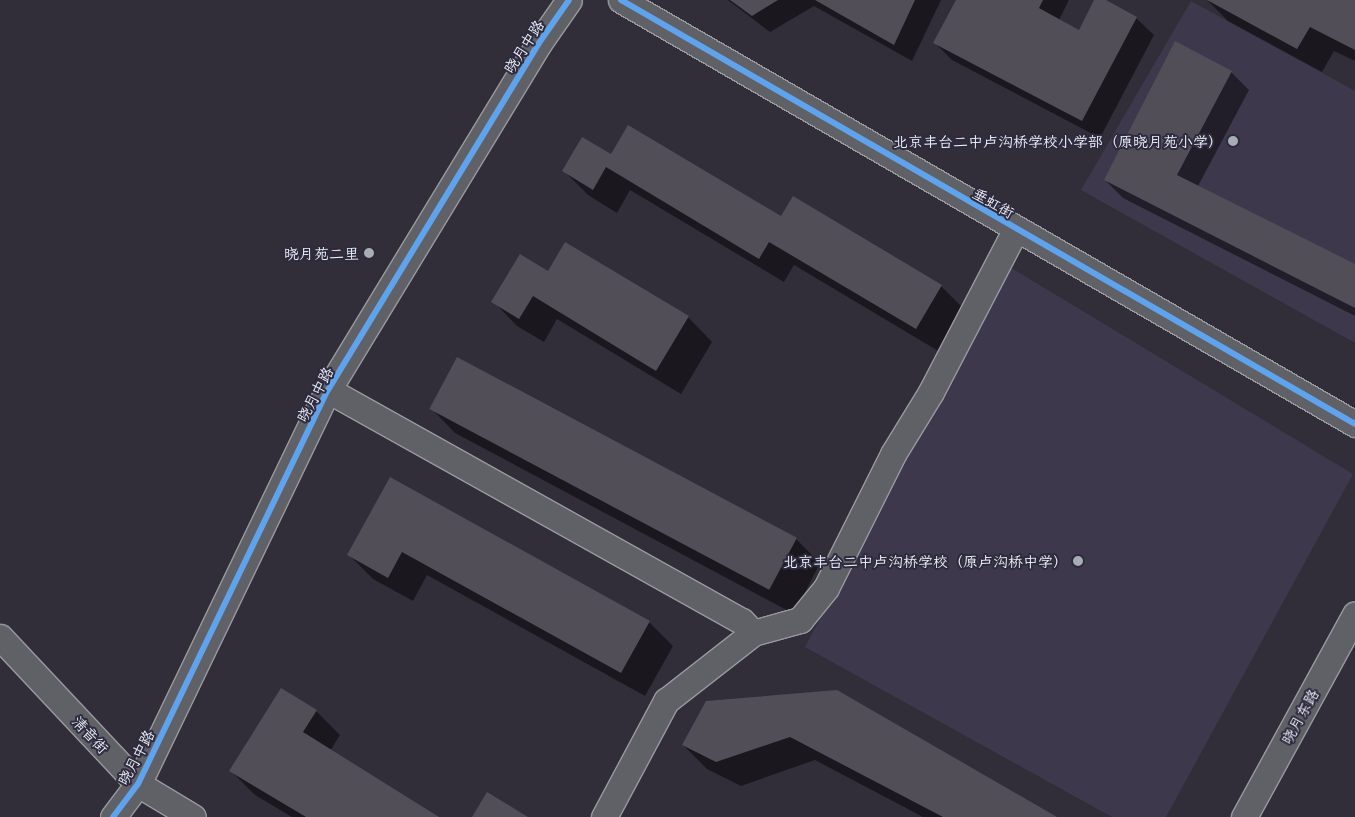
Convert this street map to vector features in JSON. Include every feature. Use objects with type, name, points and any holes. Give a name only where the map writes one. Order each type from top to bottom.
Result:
[{"type":"street","name":"晓月中路","points":[[113,817],[138,784],[328,390],[539,43],[569,0]]},
{"type":"street","name":"垂虹街","points":[[621,0],[1355,424]]},
{"type":"street","points":[[604,817],[666,701],[754,633],[800,620],[826,588],[893,454],[931,392],[1016,229]]},
{"type":"street","points":[[328,390],[742,620],[754,633]]},
{"type":"street","name":"晓月东路","points":[[1244,817],[1355,614]]},
{"type":"street","name":"清音街","points":[[0,637],[138,784],[193,817]]},
{"type":"shaded area","name":"北京丰台二中卢沟桥学校小学部（原晓月苑小学）","points":[[1191,1],[1355,91],[1355,343],[1081,190]]},
{"type":"shaded area","name":"北京丰台二中卢沟桥学校（原卢沟桥中学）","points":[[1008,266],[1353,474],[1166,817],[1112,817],[805,647]]},
{"type":"building","points":[[730,0],[778,0],[752,16]]},
{"type":"building","points":[[815,0],[915,0],[894,45]]},
{"type":"building","points":[[956,0],[1043,0],[1039,8],[1079,30],[1094,0],[1106,0],[1137,17],[1082,121],[933,43]]},
{"type":"building","points":[[1207,0],[1355,0],[1355,50],[1310,27],[1297,49]]},
{"type":"building","points":[[1175,41],[1232,71],[1177,175],[1355,264],[1355,308],[1104,180]]},
{"type":"building","points":[[628,125],[781,216],[793,196],[942,285],[916,329],[769,242],[759,259],[606,167],[593,190],[562,171],[582,137],[611,154]]},
{"type":"building","points":[[565,242],[689,316],[656,371],[533,296],[519,319],[491,302],[520,254],[548,271]]},
{"type":"building","points":[[457,357],[797,538],[769,590],[429,409]]},
{"type":"building","points":[[390,477],[650,621],[621,673],[402,552],[388,578],[347,555]]},
{"type":"building","points":[[281,688],[317,710],[303,732],[439,817],[306,817],[229,771]]},
{"type":"building","points":[[837,690],[1057,817],[943,817],[790,737],[716,762],[682,745],[706,701]]},
{"type":"building","points":[[487,792],[528,817],[472,817]]},
{"type":"cycle path","points":[[113,817],[138,784],[328,390],[539,43],[569,0]]},
{"type":"cycle path","points":[[621,0],[1355,424]]},
{"type":"place","name":"北京丰台二中卢沟桥学校小学部（原晓月苑小学）","points":[[1233,141]]},
{"type":"place","name":"晓月苑二里","points":[[369,253]]},
{"type":"place","name":"北京丰台二中卢沟桥学校（原卢沟桥中学）","points":[[1078,561]]}]
